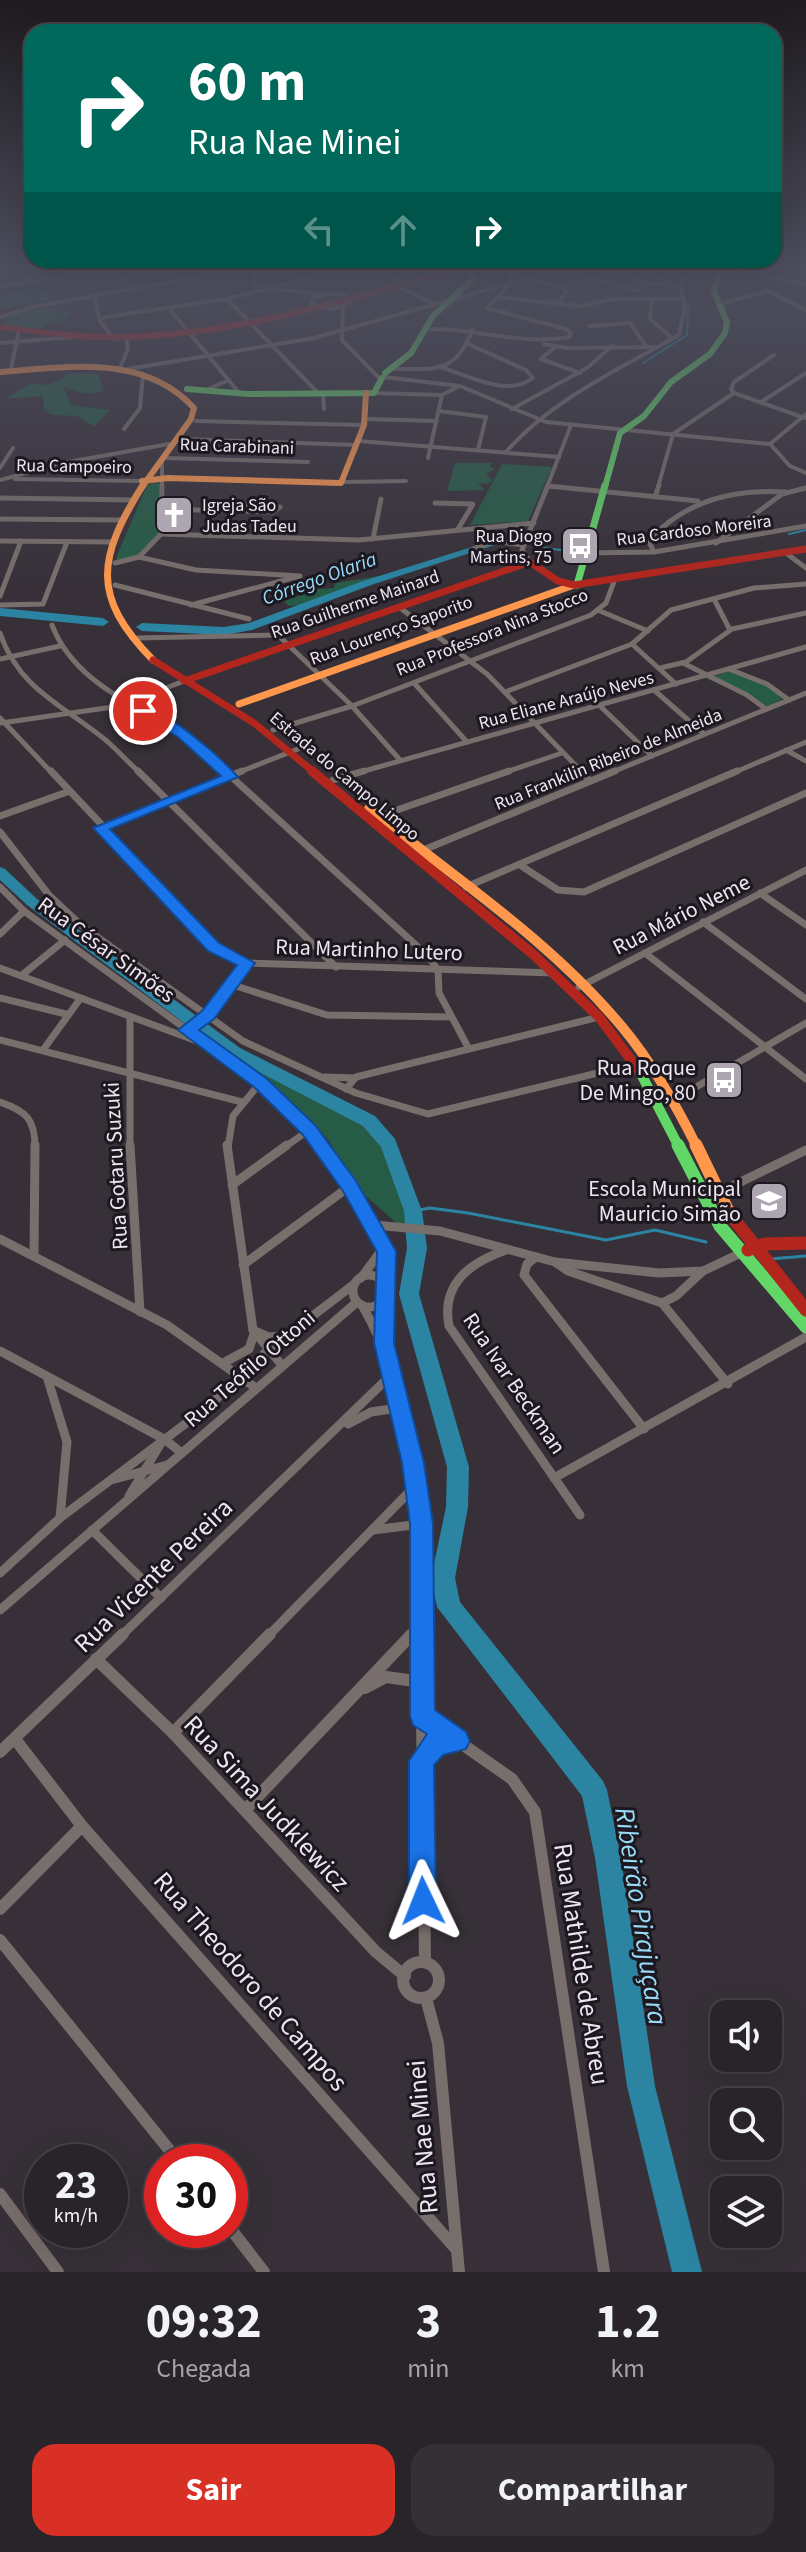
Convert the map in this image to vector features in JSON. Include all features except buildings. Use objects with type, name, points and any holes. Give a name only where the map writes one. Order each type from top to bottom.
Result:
[{"type":"street","name":"Estrada do Campo Limpo","points":[[123,372],[143,374],[175,385],[192,401],[191,419],[169,444],[150,480],[115,563],[118,603],[137,638],[156,657],[188,680],[239,704],[273,730],[553,973],[577,988],[635,1064],[720,1226],[806,1310]]},
{"type":"street","points":[[140,372],[166,377],[187,389],[198,405],[196,421],[437,421]]},
{"type":"street","points":[[222,372],[240,394]]},
{"type":"street","points":[[299,372],[320,393],[324,409]]},
{"type":"street","points":[[382,373],[391,372]]},
{"type":"street","points":[[456,372],[509,389],[523,387],[533,378],[528,372]]},
{"type":"street","points":[[506,452],[527,428],[569,398],[614,372]]},
{"type":"street","points":[[576,585],[622,430],[639,421],[665,387],[684,372]]},
{"type":"street","points":[[749,372],[734,382],[731,389],[734,393],[805,416]]},
{"type":"street","points":[[382,373],[460,386],[539,420],[770,444],[790,466],[806,473]]},
{"type":"street","points":[[341,482],[365,422],[370,393],[382,373]]},
{"type":"street","points":[[512,409],[580,373]]},
{"type":"street","points":[[761,402],[806,373]]},
{"type":"street","points":[[124,429],[140,408],[143,374]]},
{"type":"street","points":[[206,390],[229,380]]},
{"type":"street","points":[[187,389],[240,394],[442,395],[460,386]]},
{"type":"street","points":[[655,497],[673,434],[734,393]]},
{"type":"street","points":[[428,458],[442,395]]},
{"type":"street","points":[[439,411],[486,417],[478,450]]},
{"type":"street","points":[[770,444],[805,416]]},
{"type":"street","name":"Estrada do Campo Limpo","points":[[196,421],[133,500],[112,546],[108,594],[121,626],[145,656],[233,707],[333,780],[374,818],[421,851],[629,1036],[672,1101],[747,1250],[806,1327]]},
{"type":"street","points":[[556,586],[522,554],[571,425]]},
{"type":"street","points":[[181,439],[431,446],[559,457]]},
{"type":"street","points":[[2,479],[68,462],[169,444]]},
{"type":"street","points":[[0,468],[13,448]]},
{"type":"street","points":[[550,456],[547,463],[556,465]]},
{"type":"street","name":"Rua Carabinani","points":[[164,459],[308,462]]},
{"type":"street","name":"Rua Campoeiro","points":[[2,479],[150,480]]},
{"type":"street","points":[[139,557],[161,534],[160,509],[150,480],[406,481]]},
{"type":"street","points":[[548,486],[699,502]]},
{"type":"street","points":[[654,552],[650,539],[699,502],[734,491],[786,492],[806,488]]},
{"type":"street","points":[[716,543],[786,492]]},
{"type":"street","points":[[0,498],[133,500]]},
{"type":"street","points":[[373,539],[381,499]]},
{"type":"street","points":[[435,503],[473,504],[458,529]]},
{"type":"street","points":[[160,509],[273,512],[280,507],[233,504]]},
{"type":"street","points":[[0,519],[124,520]]},
{"type":"street","points":[[161,534],[373,539],[534,523]]},
{"type":"street","name":"Rua Cardoso Moreira","points":[[585,553],[654,552],[806,526]]},
{"type":"street","points":[[486,527],[502,531],[524,545]]},
{"type":"street","points":[[0,541],[112,546],[111,559],[115,563],[139,557],[196,570],[300,576],[191,605]]},
{"type":"street","points":[[0,596],[21,541]]},
{"type":"street","points":[[473,549],[494,541],[524,545]]},
{"type":"street","points":[[0,605],[39,606],[44,603],[67,542]]},
{"type":"street","name":"Rua Professora Nina Stocco","points":[[273,730],[352,706],[600,611],[615,579],[806,549]]},
{"type":"street","points":[[786,553],[806,568]]},
{"type":"street","name":"Rua Guilherme Mainard","points":[[188,680],[530,562]]},
{"type":"street","points":[[277,574],[281,576],[280,582]]},
{"type":"street","name":"Rua Lourenço Saporito","points":[[239,704],[434,634],[556,586],[615,579]]},
{"type":"street","points":[[505,692],[632,644],[671,610],[761,587],[806,584]]},
{"type":"street","points":[[115,585],[249,619]]},
{"type":"street","points":[[714,599],[730,630]]},
{"type":"street","points":[[399,607],[472,662],[505,692],[590,781]]},
{"type":"street","points":[[600,611],[648,631]]},
{"type":"street","points":[[660,668],[683,663],[730,630],[806,613]]},
{"type":"street","points":[[52,625],[60,646],[88,675],[128,704],[182,734],[428,956],[438,970],[439,993],[469,1049]]},
{"type":"street","points":[[0,633],[4,658],[31,686],[109,743],[336,967]]},
{"type":"street","points":[[137,638],[277,635],[352,706],[400,760]]},
{"type":"street","points":[[632,644],[676,684]]},
{"type":"street","points":[[4,658],[60,646]]},
{"type":"street","name":"Rua Eliane Araújo Neves","points":[[333,780],[806,647]]},
{"type":"street","points":[[683,663],[702,677],[747,694],[766,709]]},
{"type":"street","points":[[728,668],[767,684],[789,700]]},
{"type":"street","points":[[2,721],[128,704],[188,680]]},
{"type":"street","points":[[414,683],[467,742]]},
{"type":"street","points":[[654,690],[704,734]]},
{"type":"street","name":"Rua Frankilin Ribeiro de Almeida","points":[[421,851],[806,693]]},
{"type":"street","points":[[599,705],[652,756]]},
{"type":"street","name":"Rua Martinho Lutero","points":[[2,721],[213,947],[247,963],[553,973]]},
{"type":"street","points":[[466,888],[806,742]]},
{"type":"street","points":[[786,750],[806,761]]},
{"type":"street","points":[[100,828],[294,751]]},
{"type":"street","points":[[374,818],[562,753]]},
{"type":"street","points":[[0,816],[67,792]]},
{"type":"street","points":[[520,865],[557,891],[573,895],[806,793]]},
{"type":"street","points":[[0,832],[63,910],[205,1017],[251,1045],[346,1089],[428,1114],[635,1064]]},
{"type":"street","name":"Rua Mário Neme","points":[[577,988],[806,870]]},
{"type":"street","name":"Rua César Simões","points":[[0,887],[24,911],[186,1031]]},
{"type":"street","points":[[760,893],[806,925]]},
{"type":"street","points":[[0,934],[24,911]]},
{"type":"street","points":[[703,922],[806,999]]},
{"type":"street","points":[[22,975],[65,940]]},
{"type":"street","points":[[645,953],[806,1079]]},
{"type":"street","points":[[186,1031],[205,1017],[233,985],[247,963]]},
{"type":"street","points":[[0,968],[130,1018],[186,1031],[260,1083],[309,1130],[350,1186],[381,1236],[386,1292],[384,1343],[417,1484],[421,1524],[424,1584],[420,1625],[425,1961]]},
{"type":"street","points":[[233,985],[327,1015],[451,1017]]},
{"type":"street","points":[[0,998],[66,1014]]},
{"type":"street","points":[[43,1050],[66,1014],[80,999]]},
{"type":"street","points":[[148,1024],[163,1012]]},
{"type":"street","points":[[308,1073],[356,1077],[599,1017]]},
{"type":"street","name":"Rua Gotaru Suzuki","points":[[130,1018],[128,1073],[140,1312]]},
{"type":"street","points":[[672,1101],[806,1023]]},
{"type":"street","points":[[0,1040],[242,1102]]},
{"type":"street","points":[[346,1089],[356,1077]]},
{"type":"street","points":[[225,1362],[249,1349],[253,1332],[227,1136],[242,1102],[260,1083]]},
{"type":"street","points":[[0,1102],[25,1111],[35,1127],[34,1256]]},
{"type":"street","points":[[232,1185],[309,1130]]},
{"type":"street","points":[[718,1193],[806,1150]]},
{"type":"street","points":[[243,1265],[350,1186]]},
{"type":"street","points":[[374,1225],[402,1230],[424,1229],[555,1262],[659,1273],[703,1271]]},
{"type":"street","points":[[381,1236],[402,1230]]},
{"type":"street","points":[[0,1239],[140,1312],[225,1362],[256,1388]]},
{"type":"street","points":[[662,1303],[676,1296],[703,1271],[747,1250],[806,1243]]},
{"type":"street","points":[[384,1247],[357,1281],[351,1294],[384,1343]]},
{"type":"street","name":"Rua Ivar Beckman","points":[[507,1250],[469,1265],[461,1272],[450,1294],[446,1315],[449,1326],[580,1515]]},
{"type":"street","points":[[536,1257],[527,1264],[524,1275],[644,1429]]},
{"type":"street","points":[[555,1262],[568,1271],[662,1303],[728,1384]]},
{"type":"street","points":[[357,1281],[377,1277],[386,1292]]},
{"type":"street","name":"Rua Teófilo Ottoni","points":[[0,1573],[60,1518],[164,1439],[268,1350],[357,1281]]},
{"type":"street","points":[[359,1303],[378,1303],[386,1292]]},
{"type":"street","name":"Rua Teófilo Ottoni","points":[[0,1610],[281,1364],[359,1303]]},
{"type":"street","points":[[253,1332],[269,1337],[288,1335]]},
{"type":"street","points":[[253,1332],[281,1364]]},
{"type":"street","points":[[554,1478],[728,1384],[806,1337]]},
{"type":"street","points":[[0,1351],[47,1379],[164,1439],[182,1453]]},
{"type":"street","name":"Rua Vicente Pereira","points":[[0,1752],[390,1376]]},
{"type":"street","points":[[47,1379],[67,1442],[60,1518]]},
{"type":"street","name":"Rua Vicente Pereira","points":[[336,1430],[362,1415],[398,1408]]},
{"type":"street","name":"Rua Teófilo Ottoni","points":[[125,1502],[164,1439]]},
{"type":"street","name":"Rua Teófilo Ottoni","points":[[106,1481],[168,1465]]},
{"type":"street","points":[[173,1733],[417,1484]]},
{"type":"street","points":[[368,1532],[396,1525],[421,1524]]},
{"type":"street","points":[[92,1530],[161,1598]]},
{"type":"street","points":[[245,1810],[420,1625]]},
{"type":"street","name":"Rua Sima Judklewicz","points":[[96,1659],[173,1733],[376,1952],[405,1976]]},
{"type":"street","points":[[351,1698],[386,1677],[422,1682]]},
{"type":"street","name":"Rua Mathilde de Abreu","points":[[422,1716],[512,1779],[535,1812],[604,2272]]},
{"type":"street","name":"Rua Theodoro de Campos","points":[[15,1739],[82,1826],[457,2250]]},
{"type":"street","points":[[421,1761],[436,1743],[458,1741]]},
{"type":"street","points":[[0,1909],[82,1826]]},
{"type":"street","points":[[0,1940],[164,2144]]},
{"type":"street","points":[[425,1961],[432,1965],[438,1978],[435,1990],[426,1998],[410,1993],[405,1976],[415,1962],[425,1961]]},
{"type":"street","name":"Rua Nae Minei","points":[[426,1998],[438,2043],[459,2272]]},
{"type":"street","points":[[0,2194],[58,2272]]},
{"type":"street","points":[[245,2248],[264,2272]]},
{"type":"green space","points":[[68,373],[98,374],[103,391],[82,393],[63,386],[71,405],[110,410],[94,426],[77,416],[52,415],[44,409],[43,396],[5,399],[31,383],[51,384]]},
{"type":"green space","points":[[455,463],[492,463],[490,467],[495,469],[486,474],[492,480],[488,484],[478,483],[485,490],[447,491]]},
{"type":"green space","points":[[502,464],[552,467],[528,521],[470,525]]},
{"type":"green space","points":[[160,482],[160,534],[139,557],[118,563],[116,558],[147,485]]},
{"type":"green space","points":[[393,574],[300,605],[288,606],[284,601],[308,593],[309,585],[316,583],[319,589],[334,588],[335,583]]},
{"type":"green space","points":[[732,670],[760,682],[784,698],[768,707],[747,694],[707,679]]},
{"type":"green space","points":[[251,1067],[331,1103],[370,1129],[394,1159],[414,1224],[402,1228],[350,1182],[330,1142],[310,1119]]},
{"type":"waterway","name":"Córrego Olaria","points":[[789,534],[806,530]]},
{"type":"waterway","name":"Córrego Olaria","points":[[142,627],[224,631],[252,626],[367,583],[492,544]]},
{"type":"waterway","name":"Córrego Olaria","points":[[536,547],[585,553]]},
{"type":"waterway","name":"Córrego Olaria","points":[[0,612],[103,622]]},
{"type":"waterway","name":"Ribeirão Pirajuçara","points":[[0,872],[32,902],[234,1052],[369,1121],[389,1144],[413,1211],[417,1248],[409,1294],[458,1467],[457,1507],[443,1578],[449,1607],[594,1790],[608,1858],[641,2086],[687,2272]]},
{"type":"waterway","points":[[413,1211],[430,1208],[468,1213],[606,1240],[655,1230],[706,1242]]},
{"type":"waterway","points":[[770,1259],[806,1256]]},
{"type":"traffic: fast","points":[[577,585],[620,433],[644,416],[671,382],[685,372]]},
{"type":"traffic: fast","points":[[187,389],[248,394],[374,393],[382,378]]},
{"type":"traffic: fast","points":[[640,1072],[720,1226],[806,1327]]},
{"type":"traffic: slow","points":[[136,372],[156,378],[177,390],[194,408],[191,419],[147,477],[120,525],[106,573],[108,594],[116,613],[153,660]]},
{"type":"traffic: slow","points":[[142,481],[168,478],[341,483],[364,425],[366,393]]},
{"type":"traffic: slow","points":[[239,704],[574,585]]},
{"type":"traffic: slow","points":[[369,809],[556,960],[622,1027],[671,1098],[729,1213]]},
{"type":"traffic: jam","points":[[184,681],[530,562],[558,581],[574,585],[806,549]]},
{"type":"traffic: jam","points":[[153,660],[254,723],[535,956],[599,1017],[640,1072]]},
{"type":"traffic: jam","points":[[729,1213],[806,1310]]},
{"type":"traffic: jam","points":[[748,1250],[764,1244],[806,1243]]},
{"type":"place","name":"Igreja São Judas Tadeu","points":[[174,515]]},
{"type":"place","name":"Rua Diogo Martins, 75","points":[[580,546]]},
{"type":"place","name":"Rua Roque De Mingo, 80","points":[[724,1080]]},
{"type":"place","name":"Escola Municipal Mauricio Simão","points":[[769,1201]]},
{"type":"route","points":[[143,711],[182,734],[231,777],[100,828],[213,947],[247,963],[208,1015],[187,1030],[198,1041],[260,1083],[309,1130],[350,1186],[381,1236],[388,1257],[384,1343],[413,1463],[421,1524],[424,1584],[420,1625],[422,1716],[458,1741],[452,1739],[436,1743],[421,1761],[423,1901]]}]
